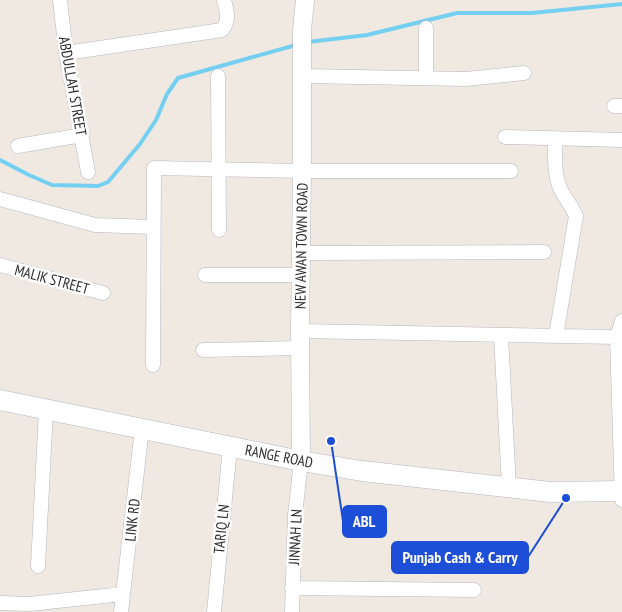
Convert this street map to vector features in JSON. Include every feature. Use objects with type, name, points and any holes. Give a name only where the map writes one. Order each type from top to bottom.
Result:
[{"type":"main road","name":"RANGE ROAD","points":[[0,400],[301,461],[362,471],[550,492],[622,494]]},
{"type":"street","name":"ABDULLAH STREET","points":[[60,0],[66,54],[88,172]]},
{"type":"street","points":[[66,54],[222,30],[228,16],[224,0]]},
{"type":"street","name":"NEW AWAN TOWN ROAD","points":[[301,461],[302,30],[305,0]]},
{"type":"street","points":[[426,28],[426,78]]},
{"type":"street","points":[[302,76],[466,79],[524,72]]},
{"type":"street","points":[[218,76],[219,230]]},
{"type":"street","points":[[18,146],[82,135]]},
{"type":"street","points":[[505,137],[555,140],[622,140]]},
{"type":"street","points":[[555,140],[556,174],[560,190],[571,205],[576,216],[556,336]]},
{"type":"street","points":[[153,365],[154,168],[302,171],[511,171]]},
{"type":"street","points":[[0,199],[95,226],[153,228]]},
{"type":"street","points":[[301,253],[544,252]]},
{"type":"street","name":"MALIK STREET","points":[[0,265],[103,293]]},
{"type":"street","points":[[204,275],[301,276]]},
{"type":"street","points":[[622,322],[617,337],[622,494]]},
{"type":"street","points":[[501,335],[509,488]]},
{"type":"street","points":[[203,350],[300,340],[501,335],[617,337]]},
{"type":"street","points":[[38,566],[46,410]]},
{"type":"street","name":"LINK RD","points":[[121,612],[142,428]]},
{"type":"street","name":"TARIQ LN","points":[[214,612],[230,447]]},
{"type":"street","name":"JINNAH LN","points":[[292,612],[295,514],[301,461]]},
{"type":"street","points":[[292,588],[474,590]]},
{"type":"street","points":[[0,602],[28,608],[123,594]]},
{"type":"waterway","points":[[308,42],[367,35],[457,13],[532,13],[622,4]]},
{"type":"waterway","points":[[0,160],[52,185],[98,186],[108,182],[140,144],[156,120],[167,94],[178,78],[296,45]]},
{"type":"place","name":"ABL","points":[[331,441]]},
{"type":"place","name":"Punjab Cash & Carry","points":[[566,498]]}]
